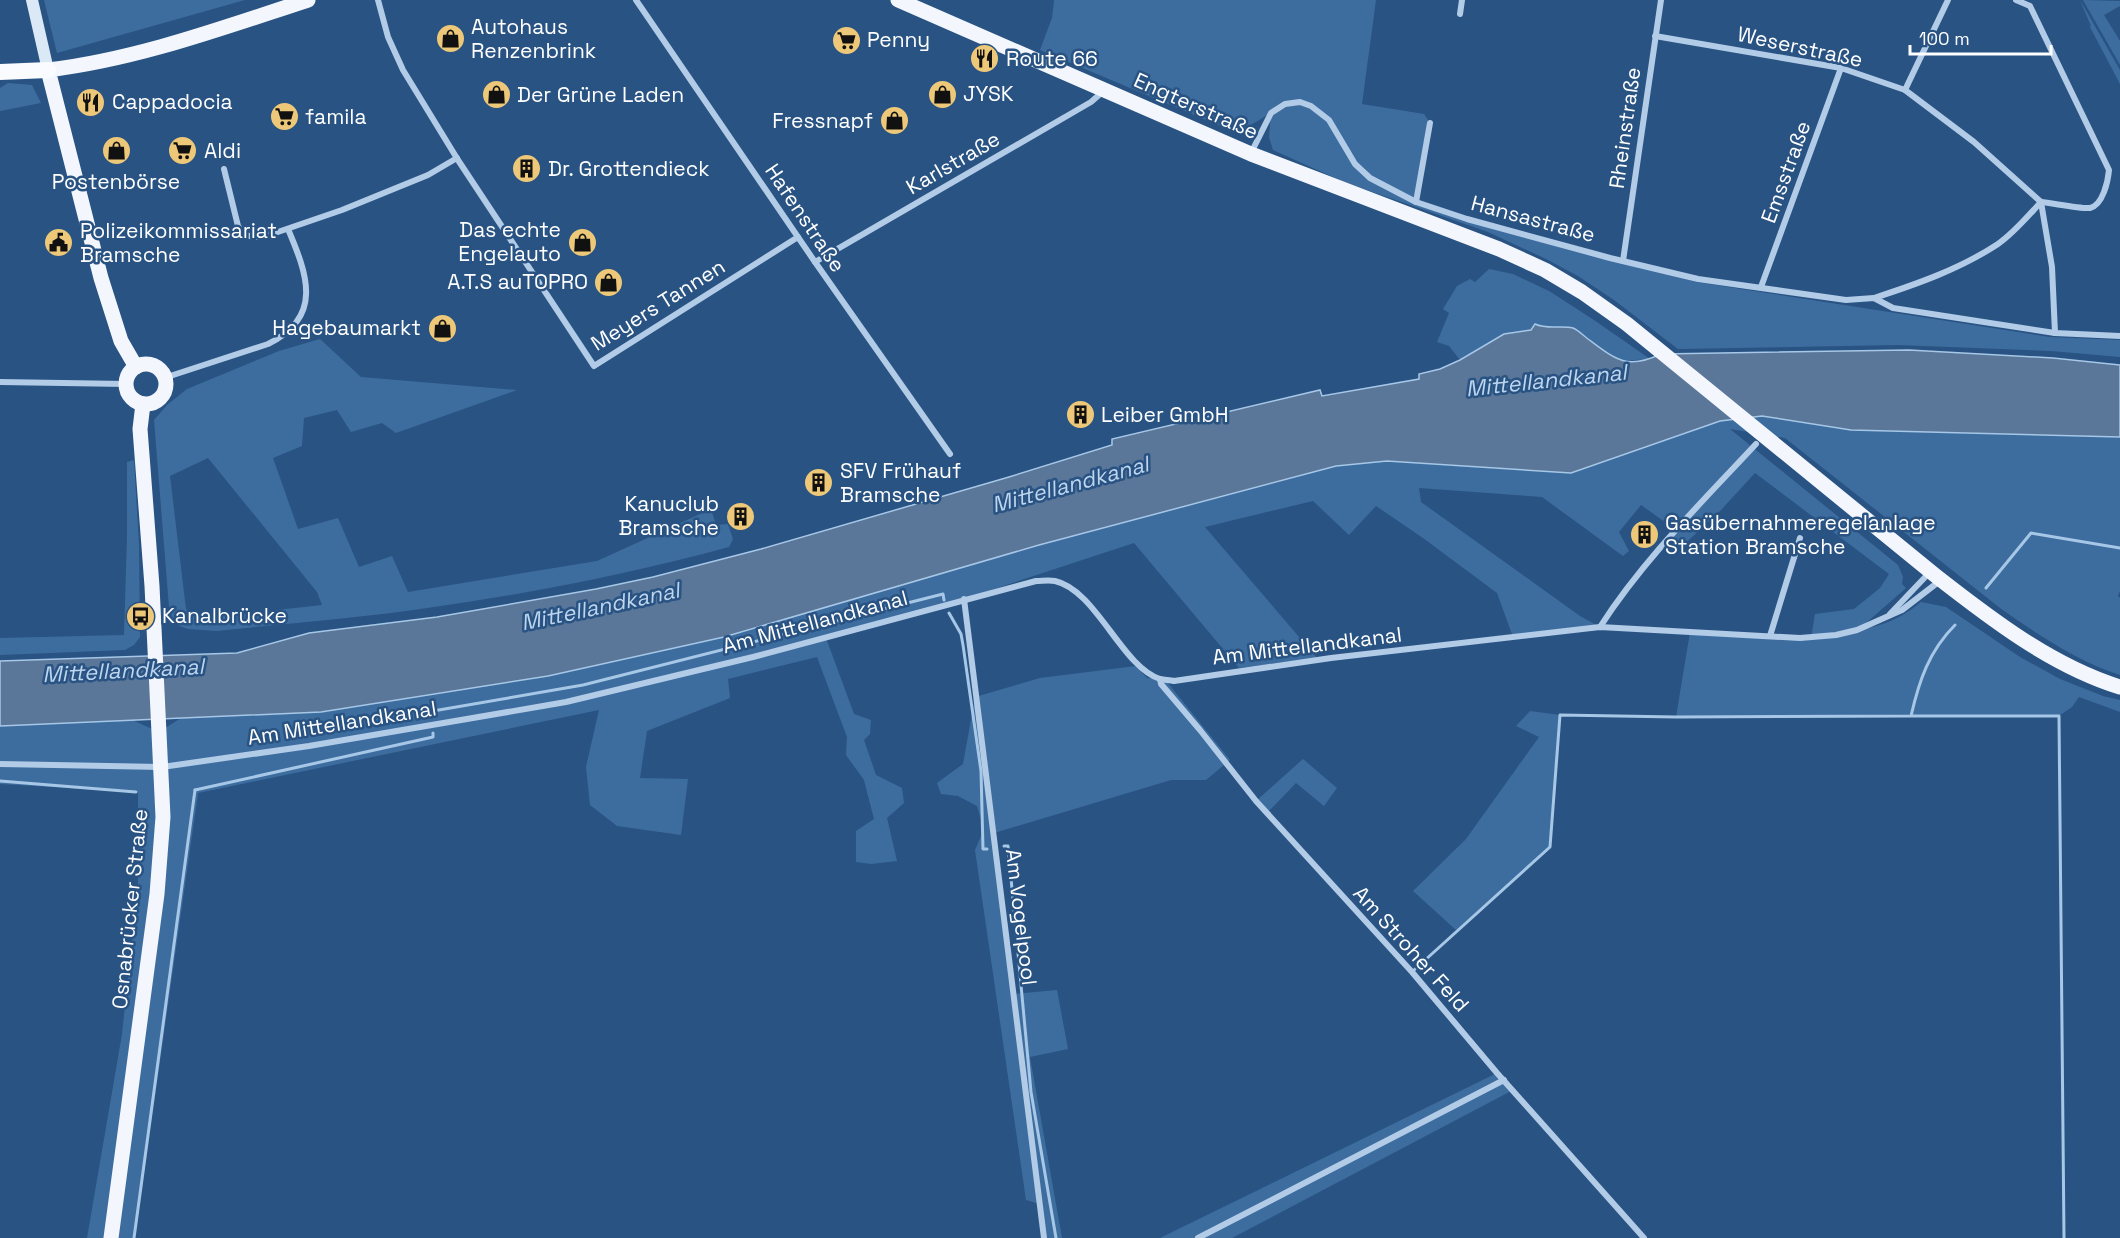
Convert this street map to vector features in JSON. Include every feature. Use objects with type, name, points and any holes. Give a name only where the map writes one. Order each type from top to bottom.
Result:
[{"type":"highway","points":[[0,72],[48,70]]},
{"type":"main road","points":[[32,0],[101,278],[121,341],[136,367]]},
{"type":"main road","points":[[48,70],[129,56],[203,35],[308,0]]},
{"type":"main road","name":"Engterstraße","points":[[898,0],[1251,154],[1481,242],[1545,270],[1582,292],[1650,343],[1762,442],[1984,612],[2051,656],[2120,687]]},
{"type":"main road","points":[[147,364],[154,366],[164,378],[165,387],[159,399],[149,404],[134,400],[129,395],[126,384],[130,372],[136,367],[147,364]]},
{"type":"main road","name":"Osnabrücker Straße","points":[[111,1238],[157,894],[163,817],[162,767],[140,429],[143,404]]},
{"type":"street","name":"Meyers Tannen","points":[[378,0],[388,37],[403,70],[457,158],[594,366],[798,237]]},
{"type":"street","name":"Hafenstraße","points":[[636,0],[815,262],[950,454]]},
{"type":"street","points":[[1460,15],[1462,0]]},
{"type":"street","name":"Rheinstraße","points":[[1623,261],[1661,0]]},
{"type":"street","points":[[1905,90],[1948,0]]},
{"type":"street","points":[[2016,0],[2030,6],[2109,170],[2108,180],[2098,203],[2091,208],[2042,202],[2052,267],[2055,333]]},
{"type":"street","name":"Weserstraße","points":[[1655,36],[1841,68],[1905,90],[1974,142],[2042,202]]},
{"type":"street","name":"Emsstraße","points":[[1761,287],[1841,68]]},
{"type":"street","name":"Karlstraße","points":[[815,262],[1091,102],[1099,95],[1102,88]]},
{"type":"street","name":"Hansastraße","points":[[1251,154],[1271,113],[1285,104],[1300,102],[1311,106],[1329,120],[1355,164],[1370,178],[1416,202],[1467,219],[1698,279],[1846,300],[1874,298],[1911,286],[1964,263],[2000,243],[2042,202]]},
{"type":"street","points":[[1416,202],[1430,123]]},
{"type":"street","points":[[224,169],[238,226],[244,235],[255,237],[288,229],[428,175],[457,158]]},
{"type":"street","points":[[164,378],[268,344],[285,336],[297,322],[307,293],[306,276],[288,229]]},
{"type":"street","name":"Hansastraße","points":[[1874,298],[1893,308],[2055,333],[2120,336]]},
{"type":"street","points":[[0,382],[126,384]]},
{"type":"street","points":[[1600,627],[1615,603],[1676,530],[1762,442]]},
{"type":"street","points":[[1770,636],[1800,538]]},
{"type":"street","name":"Am Mittellandkanal","points":[[1887,618],[1936,575]]},
{"type":"street","name":"Am Mittellandkanal","points":[[0,764],[162,767],[309,746],[566,702],[753,657],[1036,580],[1054,581],[1070,587],[1138,665],[1160,679],[1174,681],[1331,658],[1600,627],[1800,638],[1836,635],[1857,630],[1887,618],[1915,602],[1936,575]]},
{"type":"street","name":"Am Vogelpool","points":[[964,599],[1044,1238]]},
{"type":"street","name":"Am Stroher Feld","points":[[1160,679],[1161,684],[1256,801],[1412,972],[1644,1238]]},
{"type":"street","points":[[1198,1238],[1504,1080]]},
{"type":"shaded area","points":[[44,0],[245,0],[57,53]]},
{"type":"shaded area","points":[[1054,0],[1376,0],[1362,104],[1424,114],[1430,123],[1416,202],[1696,282],[2050,337],[2120,340],[2120,357],[2051,351],[1897,345],[1678,349],[1614,300],[1578,276],[1544,258],[1488,232],[1344,182],[1273,150],[1269,137],[1271,113],[1244,129],[1225,128],[1040,50],[1052,18]]},
{"type":"shaded area","points":[[2080,0],[2120,70],[2120,84],[2090,27]]},
{"type":"shaded area","points":[[2083,0],[2120,1],[2120,6],[2104,15],[2120,41],[2120,65]]},
{"type":"shaded area","points":[[8,83],[32,85],[41,103],[0,111],[0,88]]},
{"type":"shaded area","points":[[1489,269],[1513,274],[1549,291],[1650,359],[1621,361],[1613,358],[1575,329],[1543,328],[1535,324],[1530,331],[1504,334],[1460,360],[1449,346],[1437,342],[1449,313],[1443,309],[1457,286],[1470,279],[1475,282]]},
{"type":"shaded area","points":[[320,339],[361,377],[517,390],[396,433],[382,423],[351,432],[337,410],[304,418],[302,446],[273,458],[298,529],[338,518],[359,567],[392,556],[408,592],[597,561],[711,509],[716,525],[728,524],[733,539],[729,547],[656,565],[583,582],[471,601],[380,614],[217,631],[188,629],[174,624],[169,607],[154,420],[167,405],[187,389],[279,351]],"holes":[[[208,458],[317,592],[322,605],[203,618],[186,609],[170,476]]]},
{"type":"shaded area","points":[[1762,416],[1851,430],[2120,437],[2120,591],[2118,596],[2120,598],[2120,675],[2073,655],[2000,608],[1785,438],[1730,429],[1898,565],[1903,577],[1902,584],[1906,588],[1858,630],[1892,620],[1921,602],[1946,607],[2020,657],[2060,679],[2103,696],[2120,700],[2120,712],[2079,697],[2072,707],[2059,716],[1676,717],[1690,632],[1811,638],[1815,614],[1854,609],[1880,588],[1889,574],[1755,473],[1721,510],[1676,552],[1665,544],[1676,530],[1641,505],[1619,532],[1629,551],[1623,556],[1542,497],[1419,488],[1421,502],[1580,616],[1600,627],[1513,637],[1497,593],[1376,506],[1349,535],[1313,501],[1205,527],[1317,658],[1239,668],[1134,543],[964,599],[826,638],[854,714],[871,720],[870,734],[864,740],[876,775],[902,788],[904,803],[887,818],[897,861],[871,864],[856,862],[856,831],[874,819],[864,780],[846,755],[847,737],[817,657],[728,679],[730,698],[647,731],[640,778],[688,779],[681,835],[617,826],[590,805],[586,767],[599,710],[198,793],[135,1238],[87,1238],[122,1034],[138,886],[138,792],[0,784],[0,726],[132,720],[159,732],[181,718],[321,712],[548,676],[724,637],[1039,545],[1336,466],[1387,461],[1571,473],[1720,421]]},
{"type":"shaded area","points":[[134,460],[139,545],[140,637],[134,645],[125,650],[0,655],[0,638],[124,635],[127,462]]},
{"type":"shaded area","points":[[1136,666],[1147,678],[1163,677],[1230,760],[1206,780],[1171,780],[994,833],[1014,994],[1057,990],[1068,1049],[1030,1057],[1062,1238],[1044,1238],[1040,1204],[1026,1200],[975,850],[984,829],[977,806],[958,796],[941,794],[937,783],[963,764],[975,697],[1040,678]]},
{"type":"shaded area","points":[[1530,711],[1560,715],[1550,847],[1456,930],[1413,891],[1466,839],[1539,737],[1516,726]]},
{"type":"shaded area","points":[[1303,759],[1337,788],[1324,806],[1296,783],[1267,813],[1256,801]]},
{"type":"shaded area","points":[[1497,1073],[1513,1090],[1232,1238],[1160,1238]]},
{"type":"water","name":"Mittellandkanal","points":[[1535,324],[1545,327],[1573,328],[1614,357],[1630,362],[1649,359],[1661,354],[1909,350],[2053,358],[2120,365],[2120,437],[1851,430],[1762,416],[1720,421],[1571,473],[1387,461],[1336,466],[1039,545],[724,637],[548,676],[321,712],[0,726],[0,661],[237,653],[309,633],[437,617],[653,577],[761,549],[1009,477],[1112,445],[1112,439],[1320,390],[1322,396],[1419,379],[1419,374],[1440,369],[1460,360],[1504,334],[1531,330]]},
{"type":"waterway","points":[[1986,588],[2031,533],[2120,548]]},
{"type":"waterway","points":[[433,716],[433,711],[583,685],[943,594],[944,600]]},
{"type":"waterway","points":[[949,613],[961,634],[963,645],[981,771],[983,849],[987,849]]},
{"type":"waterway","points":[[1413,971],[1550,847],[1560,715],[1911,716],[1926,667],[1938,645],[1955,625]]},
{"type":"waterway","points":[[1912,716],[2059,716],[2064,1238]]},
{"type":"waterway","points":[[195,790],[433,737],[433,733]]},
{"type":"waterway","points":[[0,781],[136,792]]},
{"type":"waterway","points":[[134,1238],[195,790]]},
{"type":"waterway","points":[[1004,846],[1008,846],[1031,1092],[1056,1238]]},
{"type":"place","name":"Autohaus Renzenbrink","points":[[450,39]]},
{"type":"place","name":"Penny","points":[[846,40]]},
{"type":"place","name":"Route 66","points":[[985,59]]},
{"type":"place","name":"JYSK","points":[[942,94]]},
{"type":"place","name":"Der Grüne Laden","points":[[496,95]]},
{"type":"place","name":"Cappadocia","points":[[91,102]]},
{"type":"place","name":"famila","points":[[284,117]]},
{"type":"place","name":"Fressnapf","points":[[894,121]]},
{"type":"place","name":"Postenbörse","points":[[116,151]]},
{"type":"place","name":"Aldi","points":[[183,151]]},
{"type":"place","name":"Dr. Grottendieck","points":[[527,169]]},
{"type":"place","name":"Das echte Engelauto","points":[[582,242]]},
{"type":"place","name":"Polizeikommissariat Bramsche","points":[[59,243]]},
{"type":"place","name":"A.T.S auTOPRO","points":[[609,282]]},
{"type":"place","name":"Hagebaumarkt","points":[[442,328]]},
{"type":"place","name":"Leiber GmbH","points":[[1080,415]]},
{"type":"place","name":"SFV Frühauf Bramsche","points":[[819,483]]},
{"type":"place","name":"Kanuclub Bramsche","points":[[740,516]]},
{"type":"place","name":"Gasübernahmeregelanlage Station Bramsche","points":[[1644,535]]},
{"type":"place","name":"Kanalbrücke","points":[[141,616]]}]
